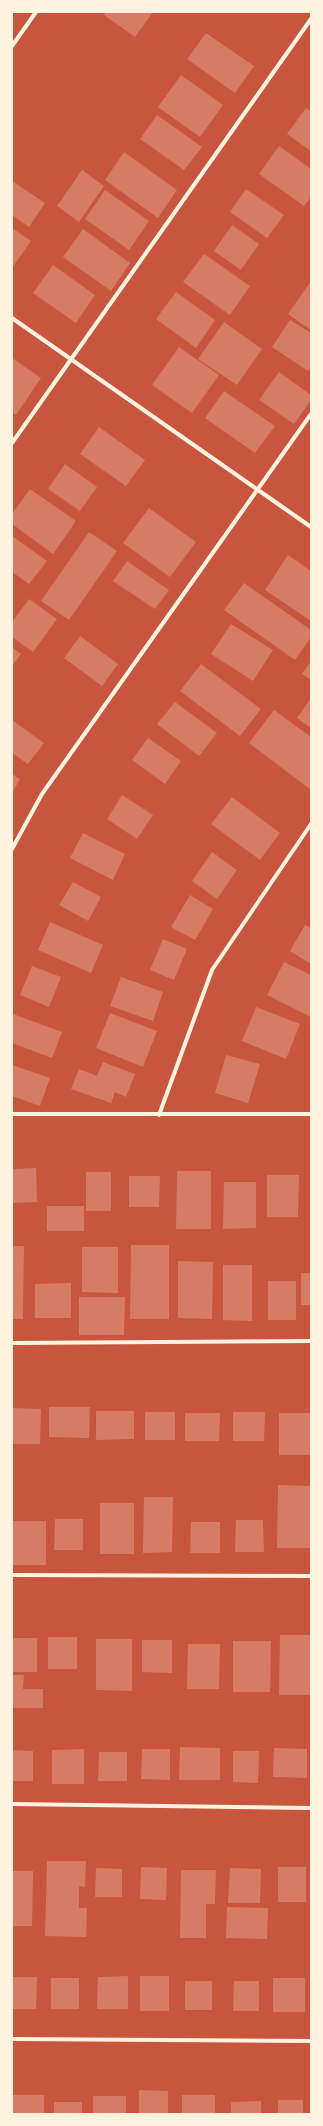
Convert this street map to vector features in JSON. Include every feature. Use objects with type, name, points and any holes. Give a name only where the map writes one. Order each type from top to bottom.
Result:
[{"type":"street","points":[[12,46],[36,12]]},
{"type":"street","points":[[12,443],[72,360],[311,19]]},
{"type":"street","points":[[12,318],[311,527]]},
{"type":"street","points":[[12,849],[42,794],[311,414]]},
{"type":"street","points":[[159,1116],[212,970],[311,824]]},
{"type":"street","points":[[12,1114],[159,1116],[311,1114]]},
{"type":"street","points":[[12,1343],[311,1341]]},
{"type":"street","points":[[12,1575],[311,1576]]},
{"type":"street","points":[[12,1804],[311,1808]]},
{"type":"street","points":[[12,2039],[311,2041]]},
{"type":"building","points":[[106,12],[153,12],[135,37],[104,15]]},
{"type":"building","points":[[206,33],[254,66],[235,93],[187,59]]},
{"type":"building","points":[[181,75],[223,105],[200,137],[158,107]]},
{"type":"building","points":[[306,108],[311,112],[311,151],[287,134]]},
{"type":"building","points":[[157,115],[202,147],[184,170],[140,139]]},
{"type":"building","points":[[279,146],[311,169],[311,197],[304,206],[259,174]]},
{"type":"building","points":[[124,152],[177,190],[158,218],[105,180]]},
{"type":"building","points":[[82,170],[104,186],[79,222],[57,206]]},
{"type":"building","points":[[12,181],[45,203],[29,227],[12,215]]},
{"type":"building","points":[[246,189],[284,215],[267,238],[230,212]]},
{"type":"building","points":[[105,190],[149,221],[129,250],[85,219]]},
{"type":"building","points":[[232,225],[259,244],[241,270],[214,251]]},
{"type":"building","points":[[12,228],[31,241],[12,268]]},
{"type":"building","points":[[83,229],[130,263],[111,291],[63,257]]},
{"type":"building","points":[[204,254],[250,286],[230,315],[183,282]]},
{"type":"building","points":[[53,265],[95,295],[76,323],[33,293]]},
{"type":"building","points":[[311,281],[311,330],[288,314]]},
{"type":"building","points":[[176,292],[215,320],[196,348],[156,319]]},
{"type":"building","points":[[290,320],[311,333],[311,367],[308,371],[272,347]]},
{"type":"building","points":[[224,322],[262,349],[237,385],[198,359]]},
{"type":"building","points":[[179,347],[219,375],[192,413],[152,385]]},
{"type":"building","points":[[12,358],[41,378],[16,415],[12,412]]},
{"type":"building","points":[[279,372],[311,395],[311,400],[294,424],[259,400]]},
{"type":"building","points":[[224,391],[275,426],[255,453],[205,418]]},
{"type":"building","points":[[99,427],[145,460],[126,486],[80,454]]},
{"type":"building","points":[[65,464],[97,487],[80,511],[48,489]]},
{"type":"building","points":[[30,489],[76,521],[53,554],[12,524],[12,514]]},
{"type":"building","points":[[149,508],[196,542],[170,577],[123,543]]},
{"type":"building","points":[[89,532],[117,551],[69,620],[41,601]]},
{"type":"building","points":[[12,536],[47,561],[29,584],[12,572]]},
{"type":"building","points":[[288,555],[311,571],[311,621],[265,590]]},
{"type":"building","points":[[127,561],[169,590],[155,609],[113,581]]},
{"type":"building","points":[[244,583],[311,630],[311,637],[295,660],[224,610]]},
{"type":"building","points":[[29,599],[57,619],[33,652],[12,637],[12,622]]},
{"type":"building","points":[[231,624],[273,650],[253,681],[211,654]]},
{"type":"building","points":[[80,636],[118,664],[102,686],[64,658]]},
{"type":"building","points":[[12,647],[21,654],[12,666]]},
{"type":"building","points":[[311,661],[311,680],[302,674]]},
{"type":"building","points":[[201,664],[261,709],[240,736],[180,691]]},
{"type":"building","points":[[311,698],[311,728],[297,718]]},
{"type":"building","points":[[175,702],[217,733],[199,756],[157,724]]},
{"type":"building","points":[[274,710],[311,737],[311,790],[249,743]]},
{"type":"building","points":[[12,720],[44,743],[28,764],[12,753]]},
{"type":"building","points":[[148,738],[181,761],[165,784],[132,760]]},
{"type":"building","points":[[12,774],[20,779],[12,793]]},
{"type":"building","points":[[122,795],[153,815],[137,839],[107,819]]},
{"type":"building","points":[[232,797],[280,833],[260,860],[211,824]]},
{"type":"building","points":[[83,833],[125,854],[113,880],[70,858]]},
{"type":"building","points":[[212,852],[237,870],[217,899],[192,881]]},
{"type":"building","points":[[73,882],[101,897],[88,921],[59,905]]},
{"type":"building","points":[[190,895],[213,909],[195,940],[171,927]]},
{"type":"building","points":[[50,922],[103,945],[91,973],[38,950]]},
{"type":"building","points":[[305,925],[311,928],[311,964],[290,951]]},
{"type":"building","points":[[163,939],[187,949],[174,980],[150,970]]},
{"type":"building","points":[[284,962],[311,975],[311,1017],[267,995]]},
{"type":"building","points":[[32,966],[61,977],[49,1007],[20,995]]},
{"type":"building","points":[[121,977],[163,992],[153,1021],[110,1006]]},
{"type":"building","points":[[256,1007],[300,1024],[286,1059],[242,1041]]},
{"type":"building","points":[[110,1013],[157,1031],[143,1067],[96,1048]]},
{"type":"building","points":[[13,1014],[62,1032],[52,1058],[12,1043]]},
{"type":"building","points":[[226,1055],[260,1064],[248,1103],[215,1093]]},
{"type":"building","points":[[103,1062],[135,1074],[126,1097],[115,1092],[111,1103],[71,1089],[79,1069],[97,1076]]},
{"type":"building","points":[[12,1065],[50,1078],[40,1106],[12,1096]]},
{"type":"building","points":[[36,1168],[37,1202],[12,1203],[12,1169]]},
{"type":"building","points":[[177,1171],[211,1171],[211,1229],[176,1229]]},
{"type":"building","points":[[86,1172],[111,1172],[111,1211],[86,1211]]},
{"type":"building","points":[[267,1175],[299,1175],[298,1217],[267,1217]]},
{"type":"building","points":[[129,1176],[160,1176],[159,1207],[129,1207]]},
{"type":"building","points":[[224,1182],[256,1182],[256,1228],[223,1229]]},
{"type":"building","points":[[47,1206],[84,1206],[84,1231],[47,1231]]},
{"type":"building","points":[[131,1245],[169,1245],[169,1319],[130,1319]]},
{"type":"building","points":[[12,1246],[24,1246],[23,1319],[12,1319]]},
{"type":"building","points":[[82,1247],[118,1247],[118,1293],[82,1292]]},
{"type":"building","points":[[178,1261],[213,1262],[212,1319],[178,1318]]},
{"type":"building","points":[[223,1265],[252,1265],[252,1321],[223,1320]]},
{"type":"building","points":[[301,1273],[311,1273],[311,1305],[301,1305]]},
{"type":"building","points":[[268,1281],[296,1281],[296,1320],[268,1320]]},
{"type":"building","points":[[71,1283],[71,1318],[35,1318],[35,1284]]},
{"type":"building","points":[[79,1297],[125,1297],[124,1335],[79,1335]]},
{"type":"building","points":[[49,1407],[90,1407],[89,1438],[49,1437]]},
{"type":"building","points":[[12,1408],[41,1409],[40,1444],[12,1444]]},
{"type":"building","points":[[96,1411],[134,1411],[134,1439],[96,1440]]},
{"type":"building","points":[[145,1412],[175,1412],[175,1440],[145,1440]]},
{"type":"building","points":[[233,1412],[265,1412],[264,1441],[233,1441]]},
{"type":"building","points":[[185,1413],[220,1413],[219,1441],[185,1441]]},
{"type":"building","points":[[279,1413],[311,1413],[311,1455],[279,1455]]},
{"type":"building","points":[[278,1485],[310,1486],[310,1548],[277,1548]]},
{"type":"building","points":[[144,1497],[173,1497],[172,1552],[143,1553]]},
{"type":"building","points":[[100,1503],[134,1503],[134,1554],[100,1554]]},
{"type":"building","points":[[55,1519],[83,1519],[83,1550],[54,1550]]},
{"type":"building","points":[[236,1520],[263,1520],[264,1552],[235,1552]]},
{"type":"building","points":[[12,1521],[46,1521],[46,1565],[12,1565]]},
{"type":"building","points":[[191,1522],[220,1522],[220,1553],[190,1553]]},
{"type":"building","points":[[280,1635],[311,1635],[311,1695],[279,1695]]},
{"type":"building","points":[[48,1637],[77,1637],[77,1669],[48,1669]]},
{"type":"building","points":[[12,1638],[37,1638],[37,1672],[12,1672]]},
{"type":"building","points":[[96,1639],[132,1639],[132,1691],[96,1690]]},
{"type":"building","points":[[142,1640],[172,1640],[172,1673],[142,1672]]},
{"type":"building","points":[[233,1641],[271,1641],[270,1692],[233,1692]]},
{"type":"building","points":[[188,1644],[220,1644],[219,1689],[187,1689]]},
{"type":"building","points":[[12,1675],[24,1675],[23,1689],[43,1689],[43,1708],[12,1708]]},
{"type":"building","points":[[180,1747],[220,1748],[220,1780],[179,1780]]},
{"type":"building","points":[[274,1748],[307,1749],[307,1778],[273,1777]]},
{"type":"building","points":[[84,1749],[84,1784],[52,1784],[52,1750]]},
{"type":"building","points":[[142,1749],[170,1749],[170,1780],[141,1779]]},
{"type":"building","points":[[12,1750],[33,1751],[33,1781],[12,1781]]},
{"type":"building","points":[[233,1751],[259,1751],[258,1783],[233,1782]]},
{"type":"building","points":[[99,1752],[127,1752],[127,1781],[98,1781]]},
{"type":"building","points":[[47,1861],[86,1861],[85,1887],[79,1886],[79,1908],[87,1908],[86,1937],[45,1936]]},
{"type":"building","points":[[141,1867],[167,1868],[166,1900],[140,1899]]},
{"type":"building","points":[[278,1867],[306,1867],[306,1902],[278,1902]]},
{"type":"building","points":[[96,1868],[122,1869],[122,1897],[95,1897]]},
{"type":"building","points":[[230,1868],[261,1869],[260,1903],[228,1903]]},
{"type":"building","points":[[181,1870],[216,1870],[215,1904],[206,1904],[206,1938],[180,1938]]},
{"type":"building","points":[[12,1871],[33,1871],[32,1926],[12,1926]]},
{"type":"building","points":[[227,1907],[268,1908],[267,1939],[226,1938]]},
{"type":"building","points":[[128,1976],[128,2009],[97,2009],[98,1977]]},
{"type":"building","points":[[140,1976],[169,1976],[169,2011],[140,2011]]},
{"type":"building","points":[[12,1977],[37,1977],[36,2009],[12,2009]]},
{"type":"building","points":[[51,1978],[79,1978],[79,2009],[51,2009]]},
{"type":"building","points":[[273,1978],[305,1978],[305,2012],[273,2012]]},
{"type":"building","points":[[185,1981],[212,1981],[212,2010],[185,2010]]},
{"type":"building","points":[[234,1981],[259,1981],[259,2011],[233,2011]]},
{"type":"building","points":[[139,2090],[168,2091],[168,2114],[139,2114]]},
{"type":"building","points":[[12,2095],[44,2095],[44,2114],[12,2114]]},
{"type":"building","points":[[182,2095],[215,2095],[215,2114],[182,2114]]},
{"type":"building","points":[[93,2096],[126,2096],[126,2114],[93,2114]]},
{"type":"building","points":[[278,2100],[303,2100],[303,2114],[278,2114]]},
{"type":"building","points":[[261,2101],[261,2114],[231,2114],[231,2102]]},
{"type":"building","points":[[54,2102],[82,2102],[82,2114],[54,2114]]}]
